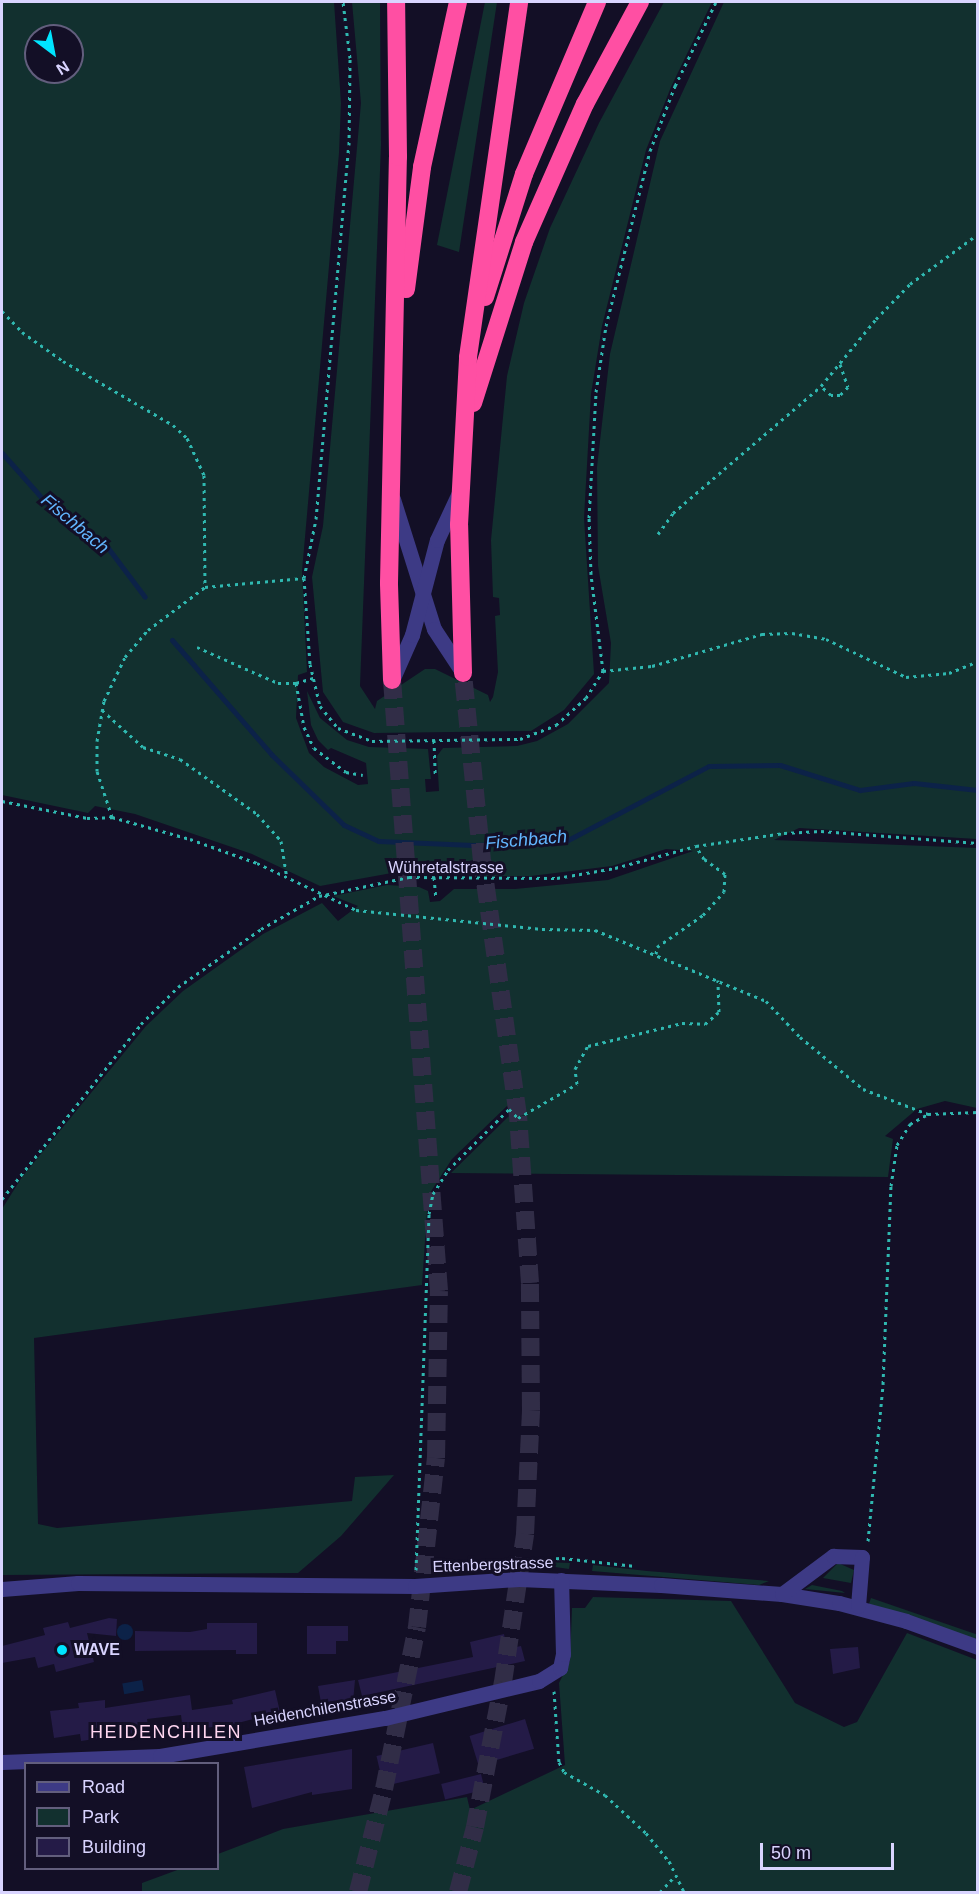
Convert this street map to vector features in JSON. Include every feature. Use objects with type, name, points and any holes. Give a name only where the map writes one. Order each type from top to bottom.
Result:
[{"type":"highway","points":[[392,680],[389,488],[398,158],[396,2]]},
{"type":"highway","points":[[392,424],[422,167],[458,2]]},
{"type":"highway","points":[[464,673],[459,580],[460,490],[468,357],[519,2]]},
{"type":"highway","points":[[468,357],[524,174],[597,2]]},
{"type":"highway","points":[[463,438],[524,242],[585,104],[640,2]]},
{"type":"street","points":[[389,488],[434,629],[464,673]]},
{"type":"street","points":[[392,680],[412,635],[437,540],[460,490]]},
{"type":"street","points":[[782,1594],[833,1556],[862,1557],[858,1606]]},
{"type":"street","points":[[549,1677],[560,1668],[563,1654],[561,1580]]},
{"type":"street","name":"Ettenbergstrasse","points":[[2,1589],[78,1583],[415,1586],[561,1580],[782,1594],[858,1606],[978,1647]]},
{"type":"street","name":"Heidenchilenstrasse","points":[[2,1762],[84,1761],[182,1752],[385,1718],[549,1677]]},
{"type":"path","points":[[343,2],[350,58],[349,145],[316,519],[304,579],[313,678],[320,705],[346,733],[372,741],[520,739],[556,726],[586,698],[603,671],[591,574],[590,518],[596,392],[606,326],[650,151],[675,86],[716,2]]},
{"type":"path","points":[[658,534],[673,513],[821,386],[910,284],[978,234]]},
{"type":"path","points":[[2,311],[22,332],[63,361],[173,425],[187,438],[204,475],[205,587]]},
{"type":"path","points":[[821,386],[831,395],[840,394],[848,387],[840,364]]},
{"type":"path","points":[[112,817],[98,771],[102,709],[125,657],[148,630],[205,587],[304,579]]},
{"type":"path","points":[[603,671],[652,666],[762,634],[792,633],[826,639],[906,677],[949,673],[978,661]]},
{"type":"path","points":[[197,647],[278,682],[296,683],[313,678]]},
{"type":"path","points":[[296,683],[304,727],[314,748],[346,772],[363,775]]},
{"type":"path","points":[[102,709],[144,747],[180,759],[257,814],[281,841],[287,877]]},
{"type":"path","points":[[434,740],[435,776]]},
{"type":"path","points":[[2,801],[87,818],[112,817],[190,839],[287,877],[319,896],[356,910],[542,929],[595,930],[766,1000],[801,1037],[863,1089],[928,1114],[978,1112]]},
{"type":"path","name":"Wühretalstrasse","points":[[2,1199],[141,1024],[178,987],[261,929],[319,896],[385,880],[434,877],[507,880],[557,878],[615,868],[696,846],[751,836],[821,831],[978,843]]},
{"type":"path","points":[[656,954],[657,947],[703,915],[724,892],[726,874],[704,858],[696,846]]},
{"type":"path","points":[[434,877],[436,899]]},
{"type":"path","points":[[415,1586],[429,1214],[433,1194],[448,1170],[509,1109],[518,1118],[577,1084],[575,1069],[588,1046],[682,1023],[705,1024],[719,1012],[718,980]]},
{"type":"path","points":[[862,1557],[867,1545],[883,1384],[891,1186],[897,1145],[910,1124],[928,1114]]},
{"type":"path","points":[[549,1677],[556,1706],[559,1762],[564,1772],[605,1795],[646,1833],[669,1861],[684,1893]]},
{"type":"path","points":[[660,1893],[676,1875]]},
{"type":"green space","points":[[2,2],[334,2],[341,103],[339,153],[302,571],[307,672],[298,675],[296,718],[309,753],[324,767],[358,785],[368,784],[366,763],[331,748],[328,750],[318,740],[311,725],[307,691],[320,718],[347,740],[369,747],[428,749],[431,779],[425,779],[426,792],[439,791],[437,756],[443,748],[517,746],[537,741],[568,724],[609,683],[611,643],[598,566],[597,467],[610,354],[660,141],[724,2],[977,2],[977,839],[799,828],[774,840],[977,848],[977,1108],[945,1101],[917,1109],[885,1136],[893,1139],[888,1177],[451,1173],[513,1112],[507,1106],[452,1159],[428,1196],[422,1285],[34,1338],[38,1524],[57,1528],[352,1501],[355,1477],[394,1475],[341,1536],[298,1573],[2,1575],[2,1209],[22,1177],[146,1026],[183,991],[263,934],[322,903],[338,921],[358,906],[333,896],[387,885],[419,887],[428,891],[430,902],[440,901],[454,889],[515,889],[608,880],[693,851],[666,849],[612,866],[531,876],[480,876],[436,865],[320,886],[252,854],[135,814],[95,806],[88,813],[2,795]]},
{"type":"green space","points":[[352,2],[380,2],[381,145],[360,686],[375,709],[377,701],[425,669],[435,669],[488,695],[490,702],[493,697],[498,672],[495,616],[500,615],[499,598],[493,597],[491,540],[507,376],[524,303],[550,228],[599,123],[664,2],[712,2],[671,87],[646,150],[602,326],[591,394],[584,518],[594,674],[564,710],[531,731],[374,733],[343,722],[323,692],[312,577],[323,526],[361,103]]},
{"type":"green space","points":[[485,2],[497,2],[459,252],[437,245]]},
{"type":"green space","points":[[541,1562],[570,1563],[569,1569],[541,1565]]},
{"type":"green space","points":[[838,1563],[854,1570],[851,1583],[823,1578]]},
{"type":"green space","points":[[593,1565],[769,1581],[759,1585],[592,1571]]},
{"type":"green space","points":[[812,1585],[842,1591],[845,1593],[805,1589]]},
{"type":"green space","points":[[593,1597],[731,1601],[795,1703],[844,1727],[857,1722],[907,1633],[977,1660],[977,1892],[136,1892],[142,1891],[142,1883],[177,1870],[219,1870],[219,1854],[283,1829],[467,1797],[470,1810],[565,1765],[559,1683],[570,1661],[572,1608],[585,1608]]},
{"type":"green space","points":[[871,1598],[977,1634],[974,1642],[868,1606]]},
{"type":"water","points":[[125,1624],[133,1632],[125,1640],[117,1632]]},
{"type":"water","points":[[142,1680],[144,1691],[124,1694],[122,1683]]},
{"type":"building","name":"WAVE","points":[[109,1618],[117,1619],[116,1636],[87,1633],[94,1662],[56,1672],[54,1664],[38,1668],[35,1657],[2,1663],[2,1646],[45,1635],[43,1628],[68,1622],[70,1628]]},
{"type":"building","points":[[207,1623],[257,1623],[257,1654],[236,1654],[236,1650],[135,1651],[135,1631],[190,1632],[207,1629]]},
{"type":"building","points":[[307,1626],[348,1626],[348,1641],[336,1641],[336,1654],[307,1654]]},
{"type":"building","points":[[504,1634],[507,1649],[521,1646],[525,1661],[362,1696],[358,1680],[473,1657],[470,1642]]},
{"type":"building","points":[[858,1647],[860,1668],[833,1674],[830,1649]]},
{"type":"building","points":[[355,1680],[353,1702],[322,1708],[318,1686]]},
{"type":"building","points":[[275,1690],[280,1712],[234,1724],[183,1731],[181,1715],[147,1719],[149,1731],[81,1741],[80,1734],[54,1738],[50,1711],[79,1708],[78,1703],[105,1700],[105,1708],[190,1695],[192,1710],[233,1704],[232,1700]]},
{"type":"building","points":[[525,1719],[534,1749],[479,1766],[470,1736]]},
{"type":"building","points":[[433,1743],[440,1773],[383,1786],[376,1756]]},
{"type":"building","points":[[352,1749],[352,1789],[312,1795],[312,1792],[252,1808],[244,1767]]},
{"type":"building","points":[[481,1774],[485,1790],[445,1799],[441,1784]]},
{"type":"waterway","name":"Fischbach","points":[[2,453],[49,506],[105,544],[145,597]]},
{"type":"waterway","name":"Fischbach","points":[[172,640],[272,755],[344,825],[379,841],[473,845],[566,841],[709,766],[780,765],[860,790],[914,783],[978,790]]},
{"type":"tunnel","points":[[458,1892],[475,1827],[503,1682],[525,1534],[531,1410],[530,1283],[518,1116],[482,861],[463,673]]},
{"type":"tunnel","points":[[358,1892],[384,1789],[417,1627],[436,1458],[439,1291],[392,680]]},
{"type":"place","name":"WAVE","points":[[62,1650]]},
{"type":"district","name":"HEIDENCHILEN","points":[[166,1732]]}]
